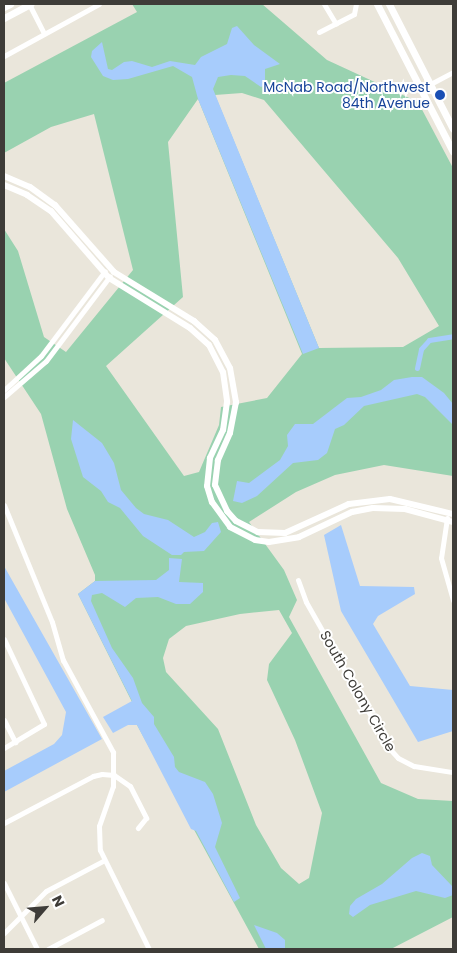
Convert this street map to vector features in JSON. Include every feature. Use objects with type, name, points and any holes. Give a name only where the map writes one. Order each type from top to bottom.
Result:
[{"type":"main road","points":[[4,7],[10,4]]},
{"type":"main road","points":[[4,18],[30,4]]},
{"type":"main road","points":[[377,4],[453,152]]},
{"type":"main road","points":[[389,4],[453,129]]},
{"type":"street","points":[[30,4],[44,33]]},
{"type":"street","points":[[4,56],[99,4]]},
{"type":"street","points":[[324,4],[336,24]]},
{"type":"street","points":[[319,32],[354,14],[356,4]]},
{"type":"street","points":[[420,89],[453,72]]},
{"type":"street","points":[[4,176],[30,187],[55,204],[114,272],[205,329],[224,354],[230,368],[236,402],[232,426],[215,470],[219,498],[227,511],[247,528],[280,533],[290,540]]},
{"type":"street","points":[[4,185],[26,194],[51,211],[106,276],[190,328],[209,345],[224,372],[228,402],[223,430],[207,470],[212,502],[219,515],[241,534],[269,542],[290,540],[352,512],[373,508],[406,509],[450,521]]},
{"type":"street","points":[[4,397],[46,361],[106,276],[109,266]]},
{"type":"street","points":[[4,390],[41,356],[106,276],[114,272]]},
{"type":"street","points":[[280,533],[349,504],[372,500],[408,501],[451,513],[441,558],[453,600]]},
{"type":"street","points":[[4,504],[52,622],[63,660],[113,752],[114,775],[99,826],[103,861],[148,949]]},
{"type":"street","name":"South Colony Circle","points":[[298,580],[306,602],[390,748],[405,762],[445,772],[453,772]]},
{"type":"street","points":[[4,639],[44,724],[4,748]]},
{"type":"street","points":[[4,720],[15,742]]},
{"type":"street","points":[[4,823],[93,776],[114,775],[130,786],[145,812],[145,822],[138,828]]},
{"type":"street","points":[[4,933],[21,917],[30,904],[46,891],[103,861]]},
{"type":"street","points":[[4,883],[37,949]]},
{"type":"street","points":[[48,949],[102,920]]},
{"type":"green space","points":[[132,4],[262,4],[327,60],[418,102],[453,168],[453,476],[384,465],[335,475],[296,492],[249,522],[284,570],[297,600],[289,617],[381,783],[418,799],[453,801],[453,917],[391,949],[259,949],[137,725],[132,702],[78,594],[95,581],[95,575],[67,509],[41,414],[4,358],[4,229],[18,251],[44,337],[66,352],[133,270],[94,114],[51,127],[4,153],[4,83],[137,12]],"holes":[[[242,93],[264,100],[398,258],[439,326],[403,347],[319,348],[215,95]],[[198,99],[302,354],[267,398],[221,407],[219,425],[199,472],[184,476],[106,366],[183,297],[168,142]],[[279,610],[292,633],[269,664],[267,680],[295,740],[322,813],[309,878],[299,884],[281,868],[256,825],[218,729],[166,672],[163,658],[169,639],[186,626],[240,614]]]},
{"type":"water","points":[[237,26],[254,45],[280,64],[265,69],[265,85],[261,87],[245,76],[231,75],[218,77],[213,89],[319,348],[303,354],[198,99],[192,77],[173,66],[128,79],[113,80],[103,76],[91,57],[92,51],[102,42],[108,69],[112,70],[124,62],[132,61],[152,67],[170,61],[195,65],[201,57],[227,44],[232,28]]},
{"type":"water","points":[[422,377],[444,393],[453,404],[453,425],[425,397],[417,394],[364,406],[344,425],[335,429],[327,453],[318,460],[293,463],[257,496],[242,503],[233,501],[237,481],[249,483],[280,460],[288,446],[287,435],[295,424],[313,424],[347,398],[361,397],[381,390],[394,380]]},
{"type":"water","points":[[73,420],[102,443],[114,463],[121,490],[136,508],[144,514],[168,520],[194,537],[205,532],[212,523],[218,522],[221,532],[204,551],[184,552],[181,555],[172,555],[143,536],[120,508],[108,502],[101,491],[83,477],[71,439]]},
{"type":"water","points":[[341,525],[360,586],[414,587],[415,594],[378,616],[373,624],[410,686],[453,690],[453,731],[418,742],[341,611],[324,535]]},
{"type":"water","points":[[169,558],[182,559],[179,582],[203,583],[203,592],[190,604],[176,604],[158,597],[136,598],[125,607],[102,593],[92,595],[91,601],[112,648],[133,678],[142,703],[154,717],[154,724],[174,757],[175,767],[179,772],[205,782],[213,794],[222,823],[215,847],[240,898],[234,902],[196,831],[191,829],[137,725],[128,725],[113,733],[103,717],[132,701],[78,594],[95,581],[156,580],[169,570]]},
{"type":"water","points":[[4,566],[102,739],[4,792],[4,771],[54,744],[62,735],[66,712],[4,598]]},
{"type":"water","points":[[422,853],[430,856],[432,865],[452,886],[453,895],[445,898],[416,891],[370,905],[353,917],[349,914],[350,906],[356,899],[382,884],[412,858]]},
{"type":"water","points":[[254,925],[277,933],[285,940],[285,949],[266,949]]},
{"type":"waterway","points":[[417,368],[421,349],[429,340],[453,336]]},
{"type":"place","name":"McNab Road/Northwest 84th Avenue","points":[[440,95]]}]
